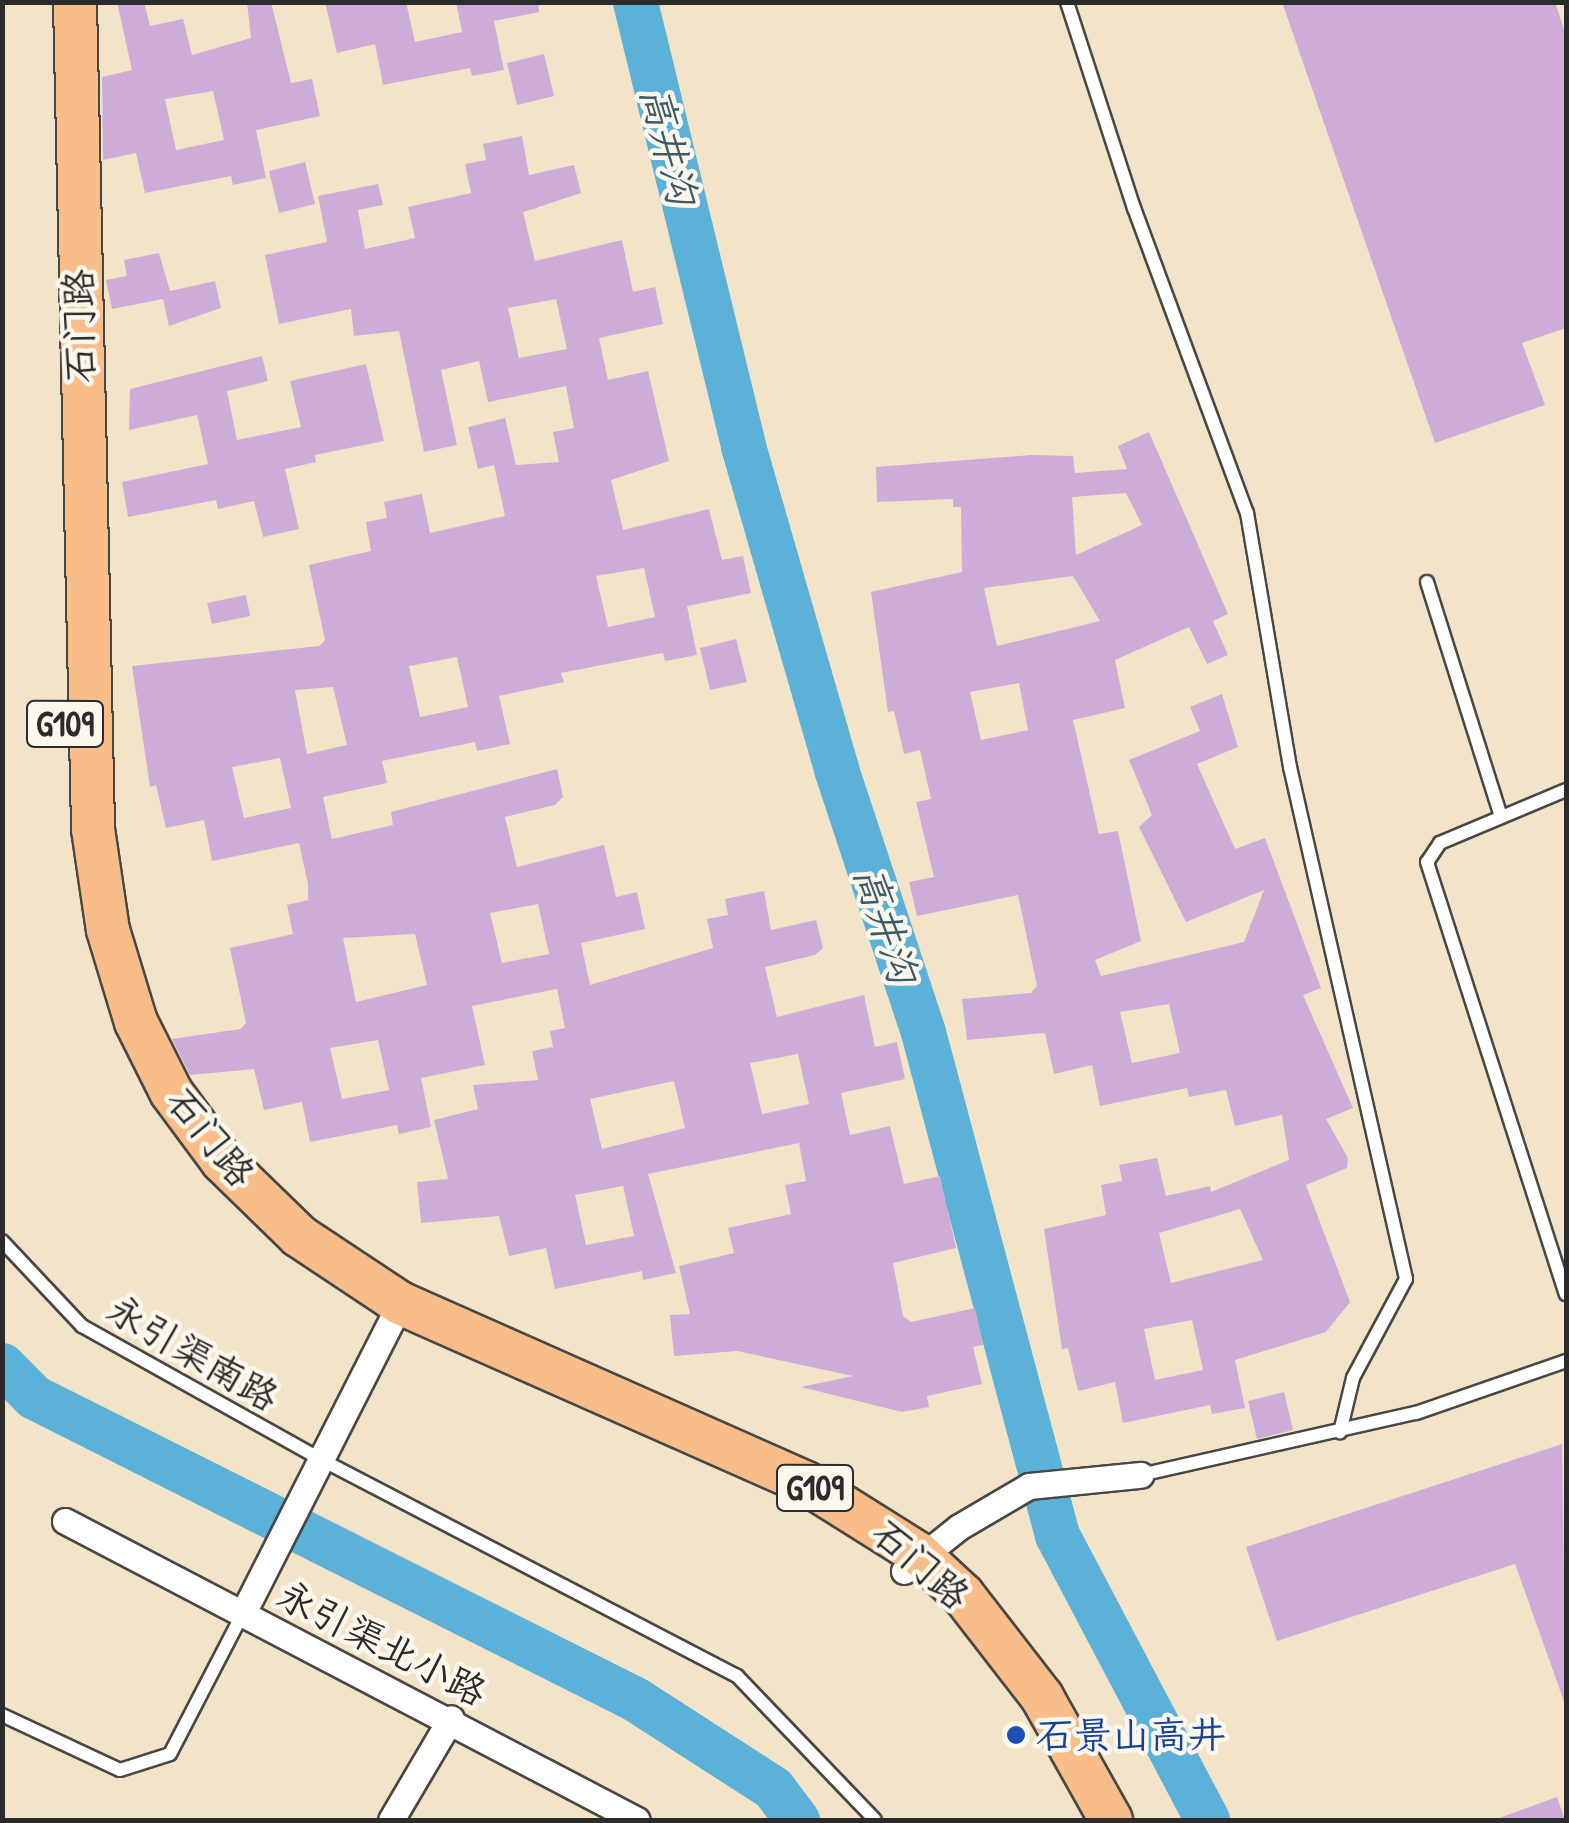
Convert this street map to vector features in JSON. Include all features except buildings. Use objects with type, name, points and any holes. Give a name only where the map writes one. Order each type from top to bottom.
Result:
[{"type":"highway","name":"石门路","points":[[54,2],[63,682],[71,820],[98,982],[145,1091],[210,1182],[278,1250],[395,1314],[761,1484],[911,1562],[963,1595],[1042,1697],[1111,1820]]},
{"type":"highway","name":"石门路","points":[[75,2],[86,707],[108,930],[155,1061],[222,1161],[299,1236],[395,1314]]},
{"type":"highway","name":"石门路","points":[[911,1562],[993,1666],[1060,1769],[1084,1820]]},
{"type":"street","name":"永引渠北小路","points":[[395,1314],[247,1605],[636,1820]]},
{"type":"street","points":[[911,1562],[984,1511],[1030,1486],[1140,1475]]},
{"type":"street","points":[[65,1522],[247,1605]]},
{"type":"street","points":[[391,1820],[451,1718]]},
{"type":"lane","points":[[1067,2],[1134,208],[1247,513],[1290,766],[1406,1279],[1352,1378],[1340,1432]]},
{"type":"lane","points":[[1427,582],[1500,813]]},
{"type":"lane","points":[[1566,790],[1500,813],[1440,842],[1426,862],[1566,1294]]},
{"type":"lane","name":"永引渠南路","points":[[2,1241],[82,1326],[322,1460],[737,1676],[875,1820]]},
{"type":"lane","points":[[1140,1475],[1340,1432],[1566,1362]]},
{"type":"lane","points":[[2,1715],[120,1770],[170,1754],[247,1605]]},
{"type":"waterway","name":"高井沟","points":[[635,2],[743,446],[836,769],[923,1032],[1057,1535],[1207,1820]]},
{"type":"waterway","points":[[2,1365],[34,1397],[635,1699],[773,1788],[797,1820]]},
{"type":"place","name":"石景山高井","points":[[1016,1735]]}]
